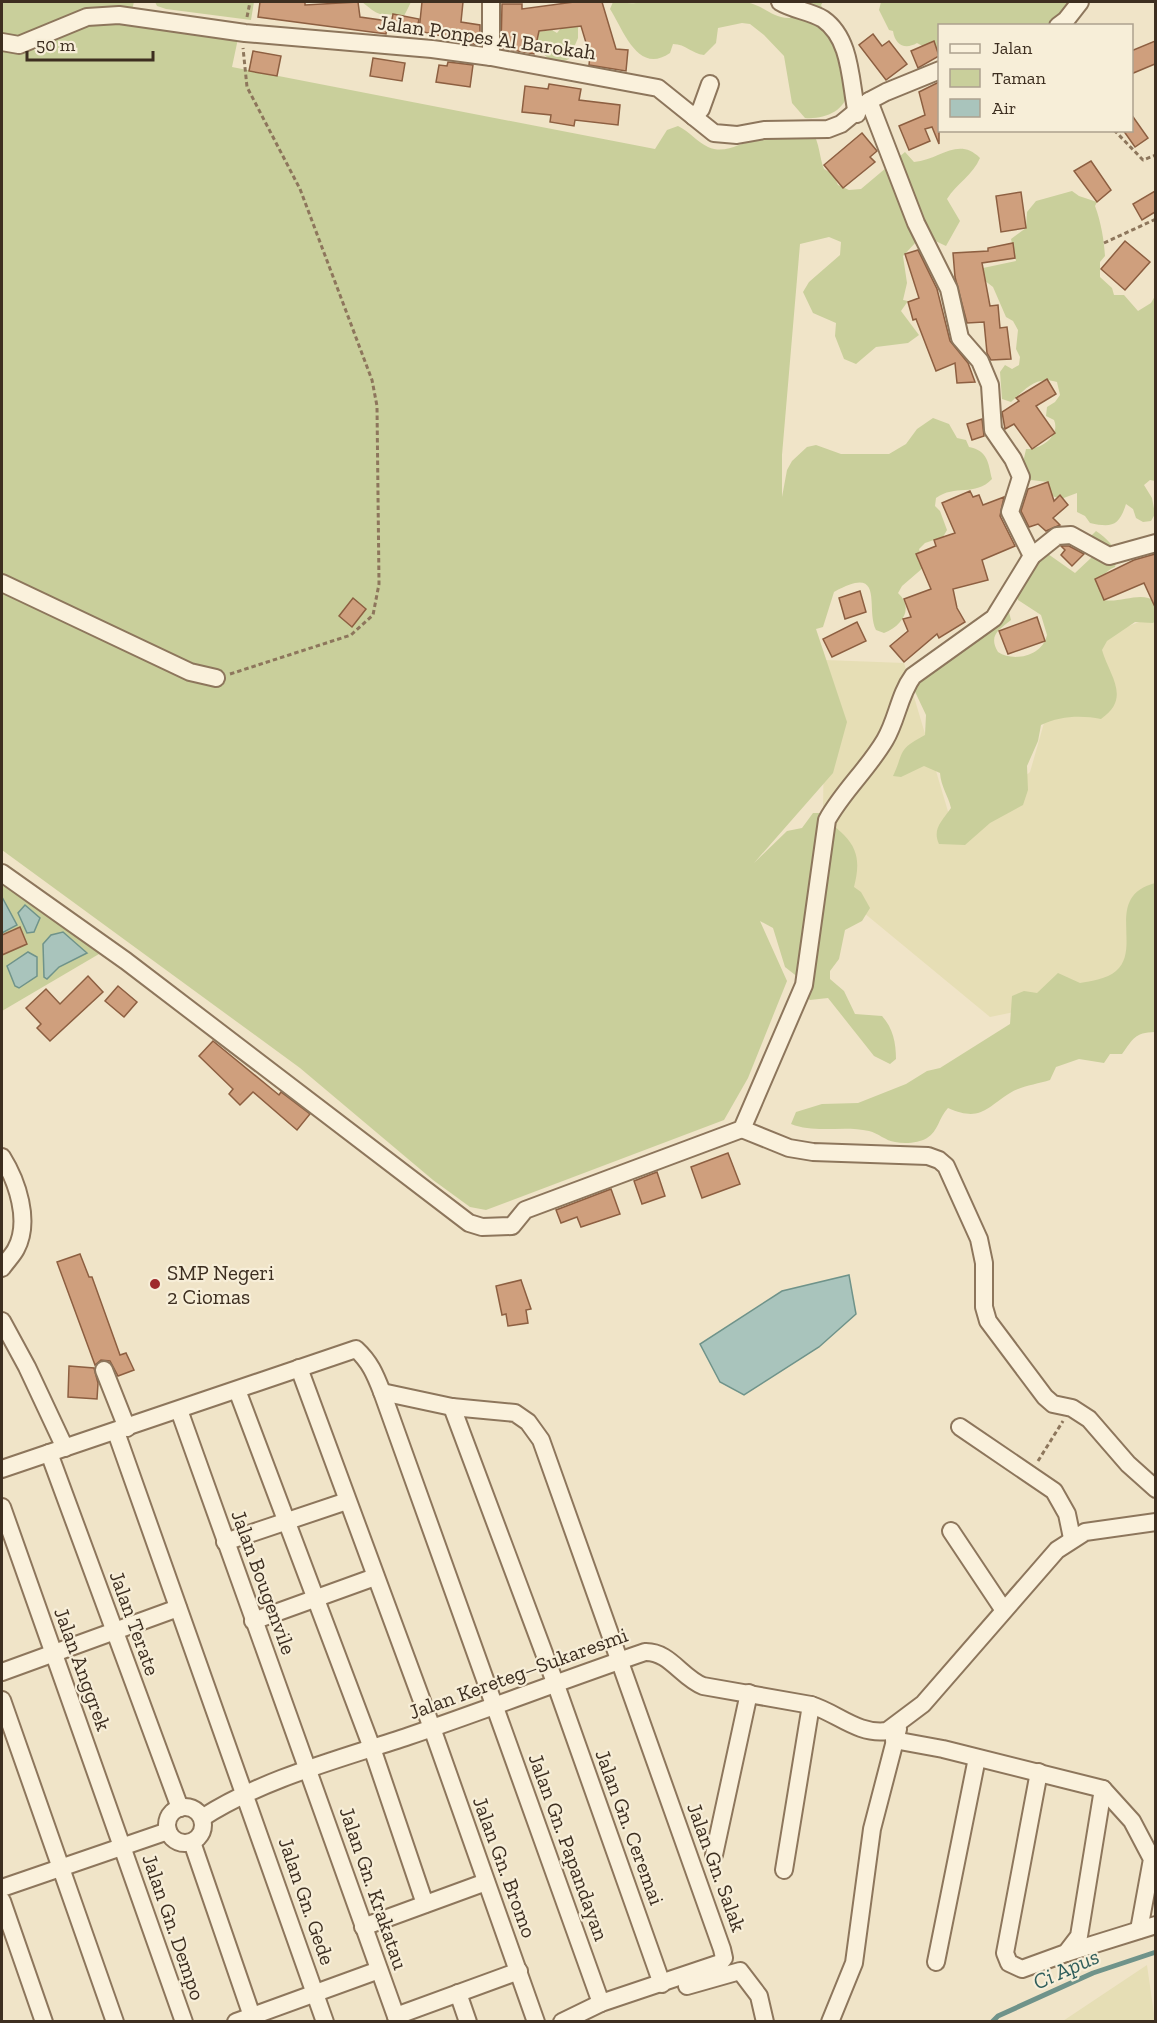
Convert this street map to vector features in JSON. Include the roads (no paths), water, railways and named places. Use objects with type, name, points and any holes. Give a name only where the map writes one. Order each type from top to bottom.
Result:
[{"type":"street","points":[[490,57],[491,2]]},
{"type":"street","points":[[780,2],[821,18],[840,38],[845,50],[857,114]]},
{"type":"street","points":[[1061,24],[1080,2]]},
{"type":"street","name":"Jalan Ponpes Al Barokah","points":[[2,42],[19,45],[87,17],[119,15],[245,33],[374,42],[490,57],[658,88],[714,133],[737,135],[764,130],[828,129],[857,114],[869,101],[938,70]]},
{"type":"street","points":[[694,117],[700,109],[710,84]]},
{"type":"street","points":[[869,101],[916,223],[949,289],[960,338],[980,361],[990,386],[993,430],[1013,459],[1021,477],[1010,512],[1032,556]]},
{"type":"street","points":[[742,1129],[804,985],[827,819],[836,804],[877,753],[891,730],[904,688],[913,676],[994,618],[1032,556],[1046,543],[1066,534],[1109,556],[1155,543]]},
{"type":"street","points":[[2,584],[190,672],[216,678]]},
{"type":"street","points":[[2,873],[126,962],[390,1165],[476,1225],[503,1228],[512,1226],[525,1210],[742,1129],[789,1148],[813,1152],[904,1155],[939,1160],[946,1166],[979,1239],[984,1263],[984,1307],[992,1330],[1045,1397],[1060,1407],[1072,1408],[1089,1419],[1128,1464],[1155,1489]]},
{"type":"street","points":[[2,1157],[10,1171],[23,1221],[17,1248],[2,1268]]},
{"type":"street","name":"Jalan Terate","points":[[2,1321],[27,1367],[57,1451],[114,1631],[180,1808]]},
{"type":"street","name":"Jalan Gn. Papandayan","points":[[299,1368],[356,1349],[370,1362],[601,2002]]},
{"type":"street","points":[[2,1469],[299,1368]]},
{"type":"street","name":"Jalan Gn. Bromo","points":[[299,1368],[432,1728],[536,2022]]},
{"type":"street","name":"Jalan Gn. Gede","points":[[104,1370],[178,1608],[247,1796],[325,2022]]},
{"type":"street","points":[[237,1390],[288,1519],[372,1748],[425,1904]]},
{"type":"street","points":[[382,1392],[452,1407],[515,1413],[528,1422],[540,1440],[617,1661]]},
{"type":"street","name":"Jalan Gn. Ceremai","points":[[452,1407],[556,1685],[662,1984]]},
{"type":"street","name":"Jalan Bougenvile","points":[[179,1410],[253,1621],[308,1768]]},
{"type":"street","points":[[960,1427],[1054,1491],[1068,1514],[1072,1538]]},
{"type":"street","points":[[225,1542],[347,1500]]},
{"type":"street","name":"Jalan Anggrek","points":[[2,1507],[122,1847]]},
{"type":"street","name":"Jalan Kereteg–Sukaresmi","points":[[202,1818],[221,1806],[308,1768],[494,1707],[617,1661],[653,1652],[665,1658],[691,1681],[702,1686],[812,1705],[828,1710],[857,1728],[887,1731],[923,1704],[1003,1609],[1057,1550],[1072,1538],[1101,1528],[1155,1522]]},
{"type":"street","points":[[951,1531],[1003,1609]]},
{"type":"street","points":[[253,1621],[375,1576]]},
{"type":"street","points":[[2,1672],[178,1608]]},
{"type":"street","name":"Jalan Gn. Salak","points":[[562,2022],[601,2002],[662,1984],[720,1963],[724,1958],[617,1661]]},
{"type":"street","points":[[714,1855],[749,1693]]},
{"type":"street","points":[[2,1701],[9,1746],[61,1868],[115,2022]]},
{"type":"street","points":[[784,1870],[812,1705]]},
{"type":"street","points":[[830,2022],[854,1963],[872,1829],[900,1723]]},
{"type":"street","points":[[894,1740],[1039,1772],[1102,1789],[1132,1821],[1152,1859],[1139,1930]]},
{"type":"street","points":[[936,1962],[976,1758]]},
{"type":"street","name":"Jalan Gn. Krakatau","points":[[308,1768],[397,2019]]},
{"type":"street","points":[[1039,1772],[1005,1953],[1009,1963],[1022,1969],[1155,1925]]},
{"type":"street","points":[[1066,1953],[1079,1936],[1102,1789]]},
{"type":"street","points":[[180,1808],[193,1809],[202,1818],[200,1835],[192,1842],[178,1841],[168,1831],[169,1817],[180,1808]]},
{"type":"street","points":[[2,1888],[168,1831]]},
{"type":"street","points":[[192,1842],[247,2020],[379,1970]]},
{"type":"street","name":"Jalan Gn. Dempo","points":[[122,1847],[184,2022]]},
{"type":"street","points":[[363,1927],[486,1882]]},
{"type":"street","points":[[2,1901],[44,2022]]},
{"type":"street","points":[[617,2009],[735,1970],[740,1971],[759,1996],[765,2022]]},
{"type":"street","points":[[397,2019],[458,1993],[519,1971]]},
{"type":"street","points":[[458,1993],[468,2022]]},
{"type":"water","points":[[2,897],[17,925],[2,933]]},
{"type":"water","points":[[25,905],[40,918],[34,932],[27,933],[18,913]]},
{"type":"water","points":[[63,932],[87,953],[59,967],[47,979],[44,977],[43,944],[51,935]]},
{"type":"water","points":[[28,952],[37,957],[37,976],[19,988],[15,986],[7,966]]},
{"type":"water","points":[[849,1275],[856,1314],[819,1347],[744,1395],[720,1382],[700,1344],[782,1291]]},
{"type":"waterway","name":"Ci Apus","points":[[992,2022],[998,2016],[1093,1973],[1156,1952]]},
{"type":"place","name":"SMP Negeri 2 Ciomas","points":[[155,1284]]}]
